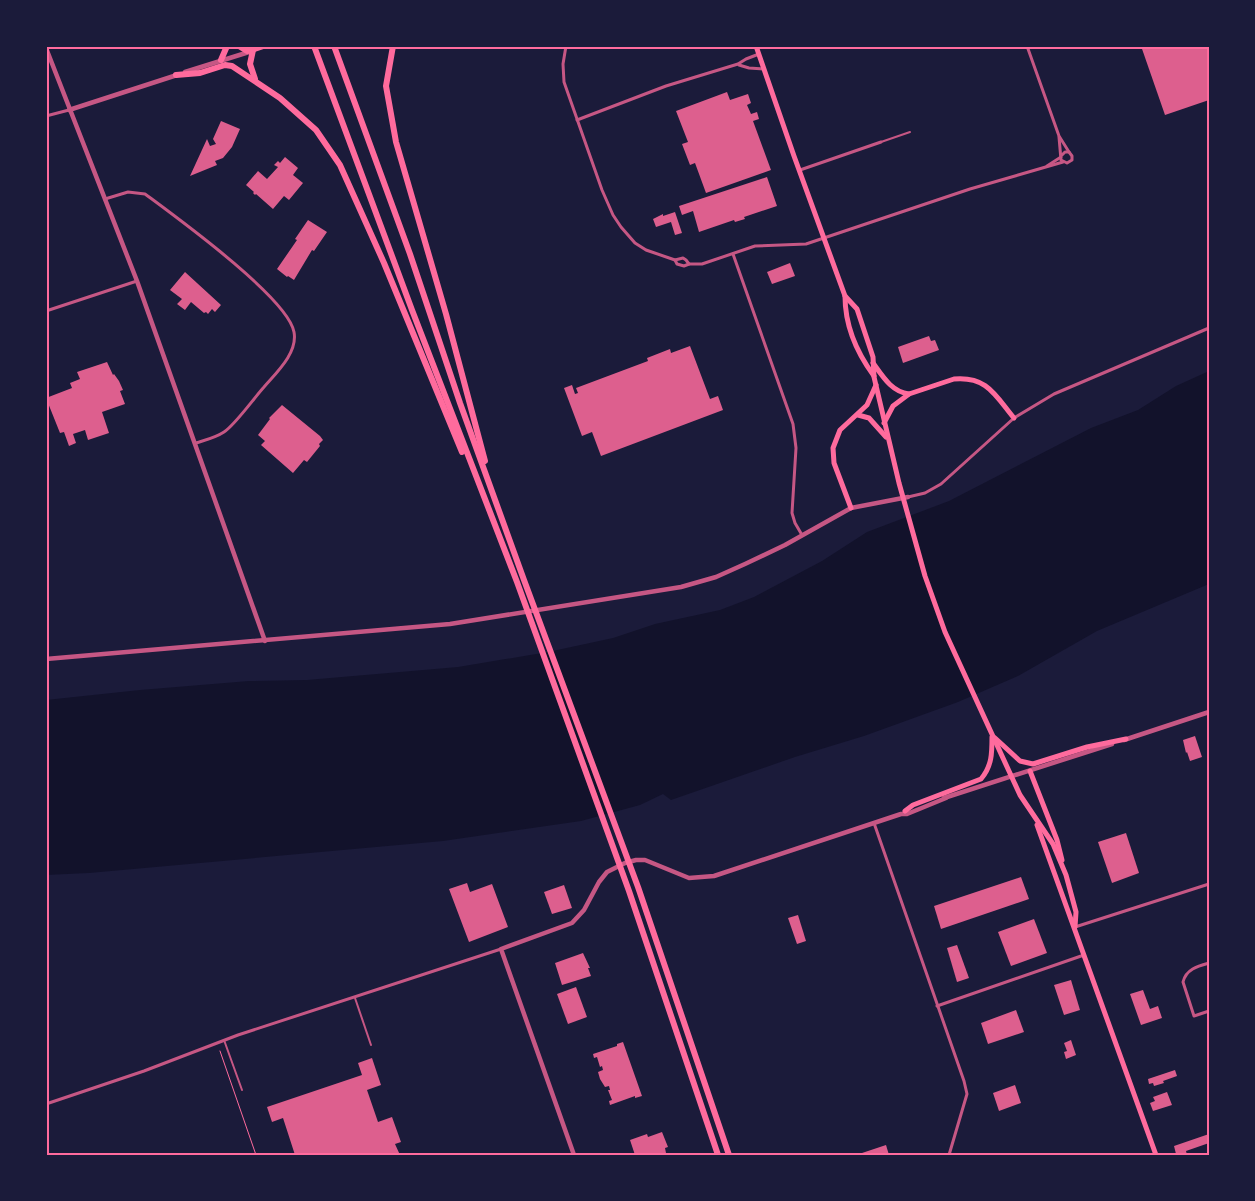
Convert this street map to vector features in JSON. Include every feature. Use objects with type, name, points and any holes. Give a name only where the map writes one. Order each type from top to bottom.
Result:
[{"type":"highway","points":[[221,60],[227,46]]},
{"type":"highway","points":[[239,46],[247,51],[253,50],[250,64],[256,81]]},
{"type":"highway","points":[[314,46],[412,310],[500,538],[629,891],[718,1155]]},
{"type":"highway","points":[[334,46],[410,254],[491,489],[638,887],[729,1155]]},
{"type":"highway","points":[[393,46],[386,86],[396,142],[479,434],[491,489]]},
{"type":"highway","points":[[176,75],[200,73],[230,65],[280,98],[316,130],[340,165],[384,263],[444,410],[500,538]]},
{"type":"highway","points":[[715,1114],[733,1155]]},
{"type":"main road","points":[[253,50],[265,46]]},
{"type":"main road","points":[[756,46],[845,296],[845,314],[862,359],[874,377]]},
{"type":"main road","points":[[845,296],[857,309],[873,357],[874,377],[884,424],[922,568],[956,660],[1020,795],[1053,844],[1066,875]]},
{"type":"main road","points":[[873,363],[897,391],[910,394]]},
{"type":"main road","points":[[884,424],[893,406],[910,394],[954,379],[975,380],[983,383],[996,394],[1014,418]]},
{"type":"main road","points":[[858,416],[871,399],[876,384]]},
{"type":"main road","points":[[851,508],[834,463],[833,448],[840,430],[850,419],[858,416],[869,418],[888,439]]},
{"type":"main road","points":[[992,734],[1020,761],[1033,764],[1087,747],[1126,739]]},
{"type":"main road","points":[[903,813],[913,805],[981,779],[987,772],[992,758],[992,734]]},
{"type":"main road","points":[[1030,772],[1057,840],[1076,912],[1075,927]]},
{"type":"main road","points":[[1034,815],[1156,1155]]},
{"type":"street","points":[[566,46],[563,64],[564,82],[602,190],[613,215],[635,243],[646,250],[675,260],[677,264],[684,266],[702,264],[756,246],[806,244],[970,189],[1063,162],[1069,163],[1072,160],[1072,156],[1059,136],[1027,46]]},
{"type":"street","points":[[46,48],[137,281],[265,641]]},
{"type":"street","points":[[46,116],[253,50]]},
{"type":"street","points":[[577,120],[666,86],[738,64],[759,54]]},
{"type":"street","points":[[738,64],[749,68],[764,68]]},
{"type":"street","points":[[1059,136],[1061,160],[1063,162]]},
{"type":"street","points":[[799,170],[881,142]]},
{"type":"street","points":[[1044,168],[1065,152],[1069,152]]},
{"type":"street","points":[[104,199],[128,192],[145,194],[181,220],[252,278],[282,310],[294,330],[294,346],[284,363],[226,431],[214,438],[196,443]]},
{"type":"street","points":[[733,254],[793,424],[796,448],[792,512],[795,523],[802,535]]},
{"type":"street","points":[[675,260],[683,258],[689,264]]},
{"type":"street","points":[[46,311],[137,281]]},
{"type":"street","points":[[46,660],[450,624],[681,587],[745,564],[851,508],[925,493],[941,484],[1014,418],[1054,394],[1209,328]]},
{"type":"street","points":[[46,1104],[144,1071],[224,1040],[572,923],[584,910],[606,872],[625,863],[646,860],[673,873],[689,878],[714,876],[874,823],[942,798],[1030,772],[1209,712]]},
{"type":"street","points":[[874,823],[964,1080],[967,1094],[949,1155]]},
{"type":"street","points":[[1075,927],[1209,884]]},
{"type":"street","points":[[501,948],[574,1155]]},
{"type":"street","points":[[937,1006],[1085,955]]},
{"type":"street","points":[[1209,963],[1195,967],[1184,976],[1184,987],[1194,1016],[1209,1010]]},
{"type":"lane","points":[[881,142],[910,132]]},
{"type":"lane","points":[[354,997],[371,1045]]},
{"type":"lane","points":[[224,1040],[242,1090]]},
{"type":"path","points":[[220,1051],[256,1155]]},
{"type":"shaded area","points":[[1209,371],[1209,584],[1097,631],[1018,676],[958,702],[864,736],[795,757],[671,800],[663,794],[640,805],[581,821],[443,841],[89,873],[46,875],[46,700],[249,681],[307,680],[458,667],[548,652],[613,638],[655,624],[720,610],[754,597],[822,561],[867,532],[949,501],[1091,428],[1138,410],[1176,386]]},
{"type":"building","points":[[1141,46],[1209,46],[1209,100],[1165,115]]},
{"type":"building","points":[[727,92],[730,100],[748,94],[751,103],[747,105],[751,114],[757,112],[759,119],[753,121],[771,170],[706,193],[695,163],[690,165],[682,144],[688,142],[676,111]]},
{"type":"building","points":[[221,121],[240,129],[232,147],[223,158],[215,161],[217,165],[190,176],[207,139],[210,146],[216,144],[213,139]]},
{"type":"building","points":[[285,157],[298,168],[293,175],[303,183],[289,200],[284,196],[273,209],[246,185],[258,171],[267,179],[278,167],[274,165],[278,161],[280,163]]},
{"type":"building","points":[[767,177],[777,206],[744,217],[745,219],[735,222],[734,220],[699,232],[693,211],[682,215],[679,206]]},
{"type":"building","points":[[675,212],[682,233],[675,235],[671,222],[656,227],[653,219],[663,214],[663,216]]},
{"type":"building","points":[[308,220],[327,232],[314,251],[312,250],[294,280],[277,269]]},
{"type":"building","points":[[790,263],[795,276],[772,284],[767,272]]},
{"type":"building","points":[[185,272],[221,305],[215,312],[212,309],[208,314],[204,313],[191,302],[185,310],[177,304],[182,299],[170,290]]},
{"type":"building","points":[[929,336],[931,341],[935,340],[939,350],[903,363],[898,347]]},
{"type":"building","points":[[690,346],[710,399],[718,396],[723,410],[601,456],[592,432],[582,436],[564,388],[572,385],[575,394],[578,393],[576,388],[648,361],[647,358],[670,349],[671,353]]},
{"type":"building","points":[[107,362],[123,390],[120,391],[125,404],[102,412],[109,433],[88,440],[85,430],[73,434],[76,443],[69,446],[64,432],[60,433],[46,398],[72,388],[70,383],[80,379],[77,372]]},
{"type":"building","points":[[282,405],[323,440],[307,462],[304,460],[293,473],[261,445],[265,441],[258,435],[269,418]]},
{"type":"building","points":[[1195,736],[1202,757],[1190,761],[1183,740]]},
{"type":"building","points":[[1126,833],[1139,873],[1112,883],[1098,842]]},
{"type":"building","points":[[1021,877],[1029,899],[941,929],[934,906]]},
{"type":"building","points":[[467,883],[470,892],[492,884],[508,927],[469,942],[449,889]]},
{"type":"building","points":[[564,885],[572,908],[552,914],[544,892]]},
{"type":"building","points":[[798,915],[806,941],[797,944],[788,918]]},
{"type":"building","points":[[1034,919],[1047,953],[1011,966],[998,932]]},
{"type":"building","points":[[957,945],[969,978],[957,982],[947,948]]},
{"type":"building","points":[[583,953],[590,968],[588,968],[591,976],[562,985],[555,963]]},
{"type":"building","points":[[1071,980],[1080,1010],[1064,1015],[1054,985]]},
{"type":"building","points":[[576,987],[587,1017],[568,1024],[557,994]]},
{"type":"building","points":[[1143,990],[1150,1009],[1158,1006],[1162,1018],[1141,1025],[1130,994]]},
{"type":"building","points":[[1016,1010],[1024,1032],[988,1044],[981,1023]]},
{"type":"building","points":[[1071,1040],[1076,1055],[1066,1059],[1064,1052],[1067,1051],[1064,1043]]},
{"type":"building","points":[[623,1042],[642,1096],[635,1098],[635,1096],[610,1105],[609,1101],[612,1100],[608,1090],[610,1090],[609,1086],[605,1087],[600,1079],[598,1072],[603,1070],[602,1066],[600,1067],[597,1057],[594,1058],[593,1054]]},
{"type":"building","points":[[372,1058],[381,1085],[367,1090],[378,1122],[392,1117],[401,1142],[395,1144],[400,1155],[295,1155],[283,1118],[272,1122],[267,1107],[362,1075],[358,1063]]},
{"type":"building","points":[[1175,1070],[1177,1076],[1163,1081],[1164,1083],[1154,1086],[1153,1083],[1149,1084],[1148,1079]]},
{"type":"building","points":[[1015,1085],[1021,1103],[999,1111],[993,1093]]},
{"type":"building","points":[[1167,1092],[1172,1105],[1153,1111],[1150,1103],[1155,1101],[1153,1097]]},
{"type":"building","points":[[662,1132],[668,1147],[665,1148],[666,1153],[660,1155],[635,1155],[630,1140],[647,1134],[648,1137]]},
{"type":"building","points":[[1209,1134],[1209,1143],[1186,1151],[1187,1155],[1176,1154],[1174,1146]]},
{"type":"building","points":[[886,1145],[889,1155],[859,1155],[859,1154]]}]
